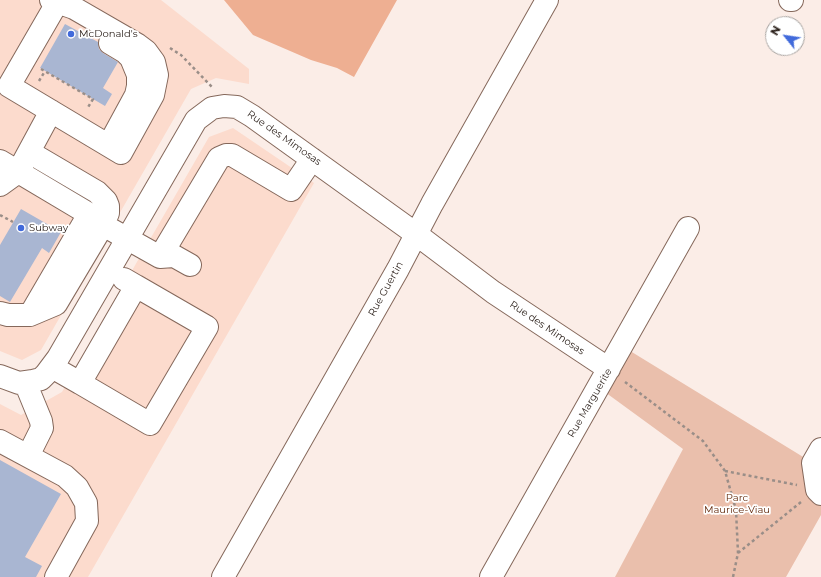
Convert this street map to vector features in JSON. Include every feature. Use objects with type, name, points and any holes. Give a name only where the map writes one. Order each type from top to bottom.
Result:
[{"type":"street","name":"Rue Guertin","points":[[223,577],[547,0]]},
{"type":"street","points":[[54,2],[67,18],[125,52],[135,65],[138,75],[136,95],[102,142]]},
{"type":"street","points":[[54,2],[74,8],[138,45],[146,51],[154,62],[156,69],[156,85],[148,106],[121,153],[9,86],[54,2]]},
{"type":"street","name":"Rue des Mimosas","points":[[25,382],[41,378],[52,367],[196,120],[212,108],[231,106],[243,110],[416,234],[493,292],[609,369]]},
{"type":"street","points":[[0,185],[9,167],[29,152],[51,111]]},
{"type":"street","points":[[0,313],[8,315],[30,314],[96,220],[108,213],[108,206],[101,195],[29,152]]},
{"type":"street","points":[[160,257],[220,158],[226,155],[232,156],[291,190],[312,159]]},
{"type":"street","points":[[9,167],[127,239],[160,257],[174,256],[190,265]]},
{"type":"street","name":"Rue Marguerite","points":[[491,577],[688,228]]},
{"type":"street","points":[[52,367],[150,424],[207,327],[109,271]]},
{"type":"street","points":[[80,383],[136,286]]},
{"type":"street","points":[[0,376],[12,381],[25,382],[41,421],[42,428],[28,456]]},
{"type":"street","points":[[0,441],[65,476],[77,487],[86,503],[87,521],[56,577]]},
{"type":"street","points":[[819,492],[813,463],[821,449]]},
{"type":"path","points":[[40,68],[93,98]]},
{"type":"path","points":[[0,215],[13,222]]},
{"type":"path","points":[[609,369],[703,441],[725,471],[736,510],[738,553],[733,577]]},
{"type":"path","points":[[725,471],[819,492]]},
{"type":"path","points":[[738,553],[819,492]]},
{"type":"shaded area","points":[[0,0],[161,0],[249,69],[249,84],[216,78],[191,89],[41,350],[22,360],[0,351]]},
{"type":"shaded area","points":[[224,0],[397,0],[354,77],[337,68],[311,60],[253,35]]},
{"type":"shaded area","points":[[233,128],[314,183],[88,577],[0,577],[0,404],[21,415],[62,392],[209,137]]},
{"type":"green space","name":"Parc Maurice-Viau","points":[[622,346],[813,463],[821,494],[821,515],[786,577],[615,577],[683,449],[598,387]]},
{"type":"building","points":[[65,24],[98,42],[99,49],[103,53],[118,62],[103,88],[112,94],[105,106],[40,68]]},
{"type":"building","points":[[21,209],[61,232],[49,253],[42,248],[10,302],[0,296],[0,245]]},
{"type":"building","points":[[0,460],[61,494],[25,557],[42,566],[36,577],[0,577]]},
{"type":"place","name":"McDonald's","points":[[71,34]]},
{"type":"place","name":"Subway","points":[[21,228]]}]
